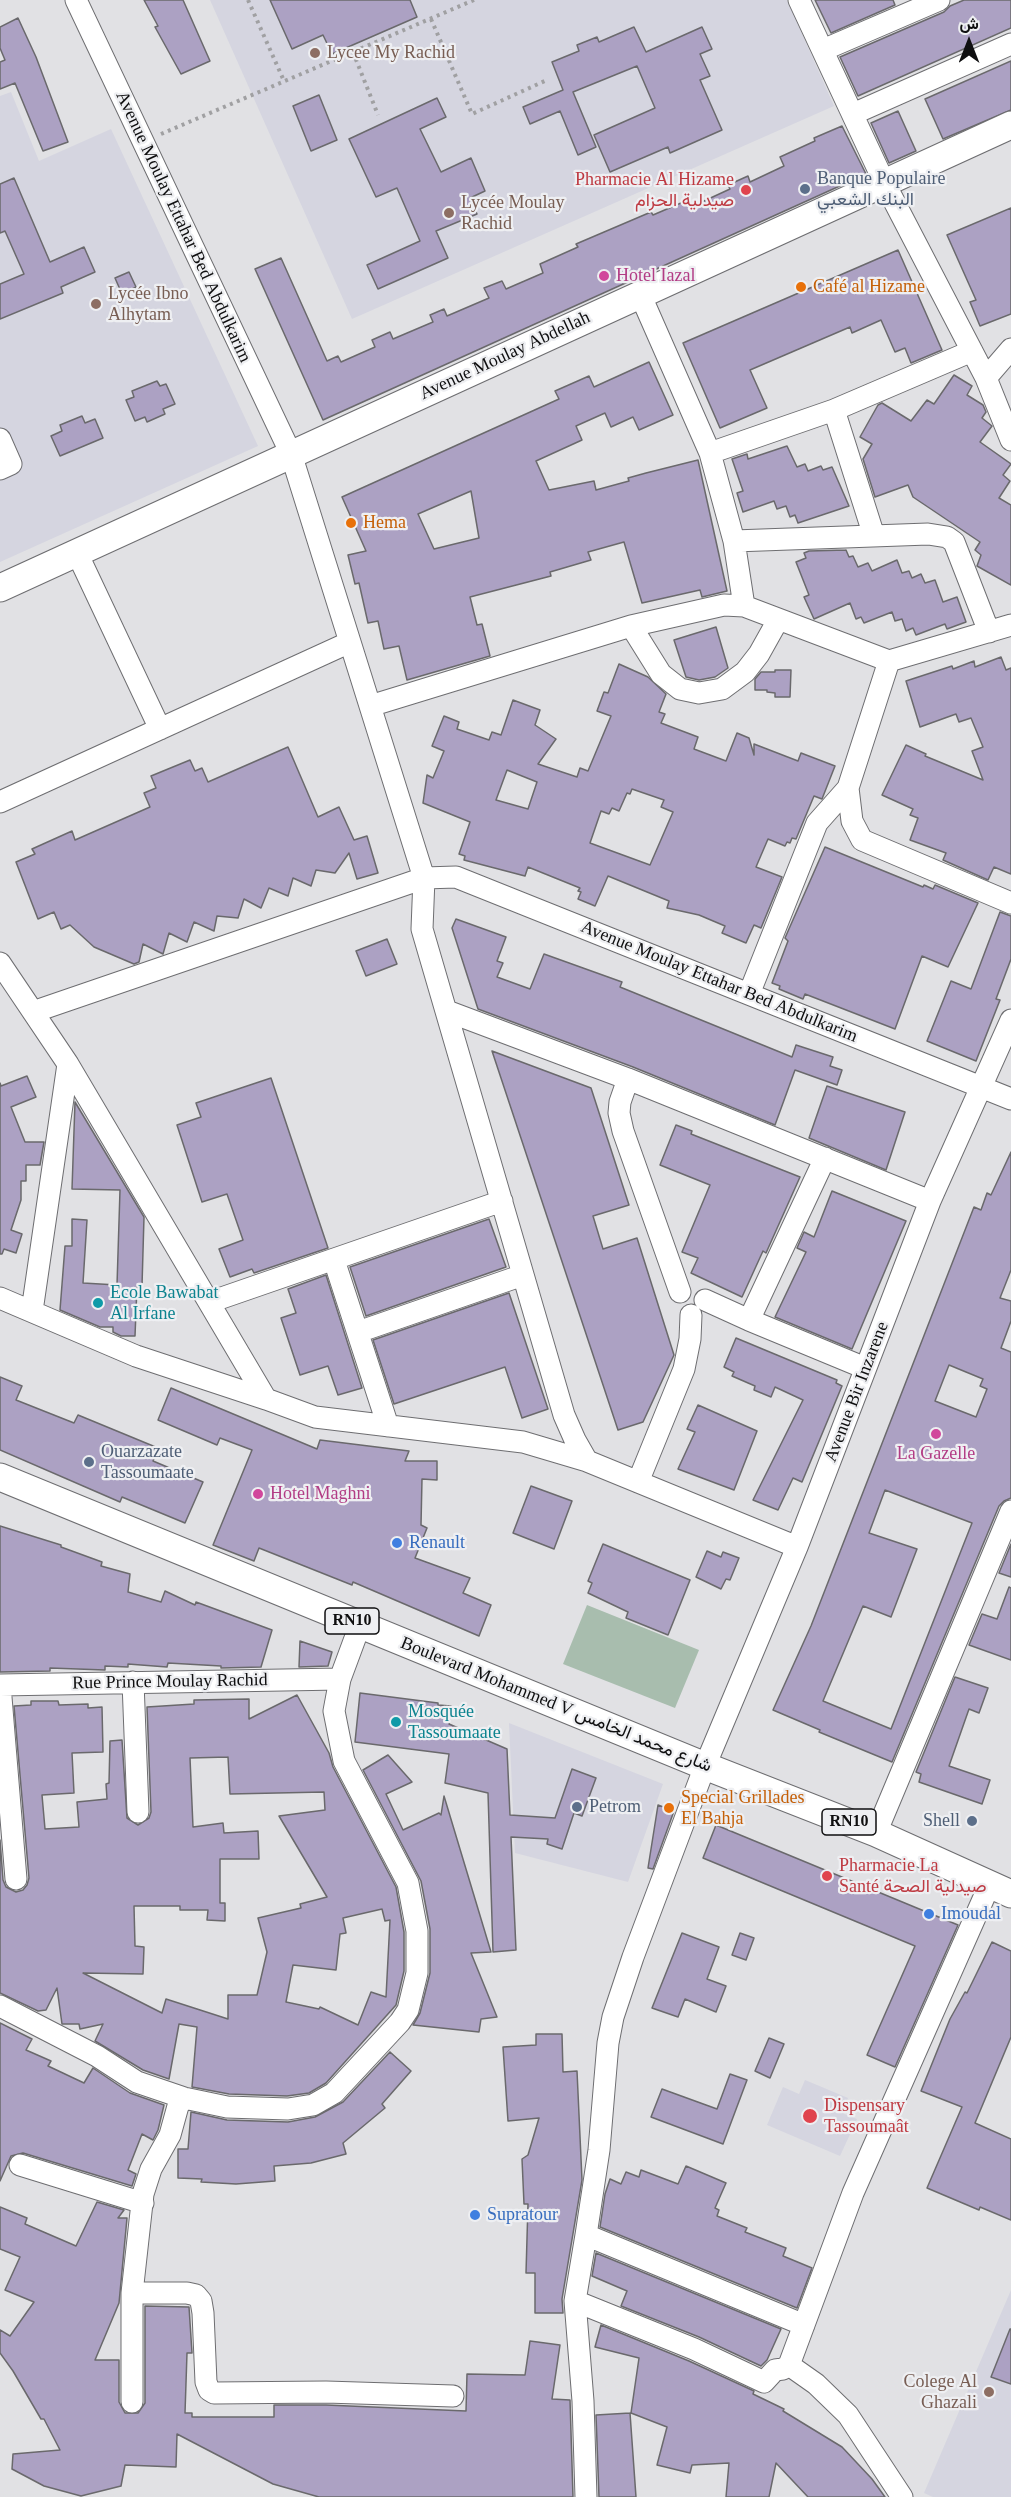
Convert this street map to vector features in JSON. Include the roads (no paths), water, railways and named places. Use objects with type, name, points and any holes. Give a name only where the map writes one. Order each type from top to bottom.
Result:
[{"type":"main road","name":"Avenue Moulay Abdellah","points":[[0,588],[1011,125]]},
{"type":"main road","name":"Boulevard Mohammed V شارع محمد الخامس","points":[[0,1477],[705,1766],[876,1833],[1000,1890]]},
{"type":"street","name":"Avenue Moulay Ettahar Bed Abdulkarim","points":[[76,0],[291,454],[424,878],[422,929],[564,1415],[587,1461]]},
{"type":"street","points":[[799,0],[884,182],[986,378],[1011,440]]},
{"type":"street","points":[[823,50],[939,0]]},
{"type":"street","points":[[853,114],[1011,44]]},
{"type":"street","points":[[640,294],[710,453],[734,541],[744,606]]},
{"type":"street","points":[[986,378],[1011,349]]},
{"type":"street","points":[[710,453],[834,410],[972,351]]},
{"type":"street","points":[[834,410],[874,536]]},
{"type":"street","points":[[0,439],[11,464],[0,469]]},
{"type":"street","points":[[734,541],[928,534],[947,537],[954,542],[989,632]]},
{"type":"street","points":[[77,553],[160,729]]},
{"type":"street","points":[[370,706],[631,626],[715,606],[744,606],[889,661],[1011,625]]},
{"type":"street","points":[[631,626],[661,674],[680,690],[699,693],[722,689],[746,672],[778,620]]},
{"type":"street","points":[[0,802],[350,642]]},
{"type":"street","points":[[749,994],[817,823],[848,788],[889,661]]},
{"type":"street","points":[[848,788],[852,821],[862,840],[1011,903]]},
{"type":"street","name":"Avenue Moulay Ettahar Bed Abdulkarim","points":[[33,1012],[424,878],[456,877],[1011,1099]]},
{"type":"street","points":[[0,963],[68,1064],[266,1399]]},
{"type":"street","points":[[447,1011],[628,1079],[930,1201]]},
{"type":"street","name":"Avenue Bir Inzarene","points":[[586,2497],[583,2401],[575,2301],[599,2150],[608,2043],[613,2017],[705,1766],[797,1547],[930,1201],[1011,1020]]},
{"type":"street","points":[[32,1311],[68,1064]]},
{"type":"street","points":[[628,1079],[620,1102],[619,1113],[623,1131],[680,1292],[692,1287],[704,1294],[698,1308],[684,1369],[638,1482]]},
{"type":"street","points":[[749,1320],[825,1158]]},
{"type":"street","points":[[210,1302],[502,1201]]},
{"type":"street","points":[[334,1260],[388,1426]]},
{"type":"street","points":[[358,1332],[524,1275]]},
{"type":"street","points":[[0,1298],[136,1356],[315,1417],[523,1442],[587,1461],[797,1547]]},
{"type":"street","points":[[698,1308],[749,1320],[866,1368]]},
{"type":"street","points":[[876,1833],[1011,1510]]},
{"type":"street","points":[[0,2006],[97,2056],[136,2082],[184,2098],[227,2107],[288,2109],[314,2105],[334,2093],[400,2022],[408,2010],[417,1973],[417,1931],[408,1883],[344,1761],[334,1711],[340,1679],[360,1625]]},
{"type":"street","name":"Rue Prince Moulay Rachid","points":[[0,1685],[340,1679]]},
{"type":"street","points":[[133,1682],[138,1812]]},
{"type":"street","points":[[0,1685],[16,1878]]},
{"type":"street","points":[[575,2301],[693,2349],[764,2382],[775,2370],[789,2365],[853,2193],[1000,1890]]},
{"type":"street","points":[[132,2402],[132,2293],[143,2203],[151,2169],[170,2135],[178,2106],[184,2098]]},
{"type":"street","points":[[20,2165],[143,2203]]},
{"type":"street","points":[[586,2235],[804,2325]]},
{"type":"street","points":[[132,2293],[187,2293],[196,2295],[201,2301],[204,2313],[206,2382],[209,2390],[214,2393],[326,2392],[453,2396]]},
{"type":"street","points":[[789,2365],[816,2384],[848,2415],[902,2497]]},
{"type":"place","name":"Lycee My Rachid","points":[[315,53]]},
{"type":"place","name":"Banque Populaire البنك الشعبي","points":[[805,189]]},
{"type":"place","name":"Pharmacie Al Hizame صيدلية الحزام","points":[[746,190]]},
{"type":"place","name":"Lycée Moulay Rachid","points":[[449,213]]},
{"type":"place","name":"Hotel Iazal","points":[[604,276]]},
{"type":"place","name":"Café al Hizame","points":[[801,287]]},
{"type":"place","name":"Lycée Ibno Alhytam","points":[[96,304]]},
{"type":"place","name":"Hema","points":[[351,523]]},
{"type":"place","name":"Ecole Bawabat Al Irfane","points":[[98,1303]]},
{"type":"place","name":"La Gazelle","points":[[936,1434]]},
{"type":"place","name":"Ouarzazate Tassoumaate","points":[[89,1462]]},
{"type":"place","name":"Hotel Maghni","points":[[258,1494]]},
{"type":"place","name":"Renault","points":[[397,1543]]},
{"type":"place","name":"Mosquée Tassoumaate","points":[[396,1722]]},
{"type":"place","name":"Petrom","points":[[577,1807]]},
{"type":"place","name":"Special Grillades El Bahja","points":[[669,1808]]},
{"type":"place","name":"Shell","points":[[972,1821]]},
{"type":"place","name":"Pharmacie La Santé صيدلية الصحة","points":[[827,1876]]},
{"type":"place","name":"Imoudal","points":[[929,1914]]},
{"type":"place","name":"Dispensary Tassoumaât","points":[[810,2116]]},
{"type":"place","name":"Supratour","points":[[475,2215]]},
{"type":"place","name":"Colege Al Ghazali","points":[[989,2392]]}]
